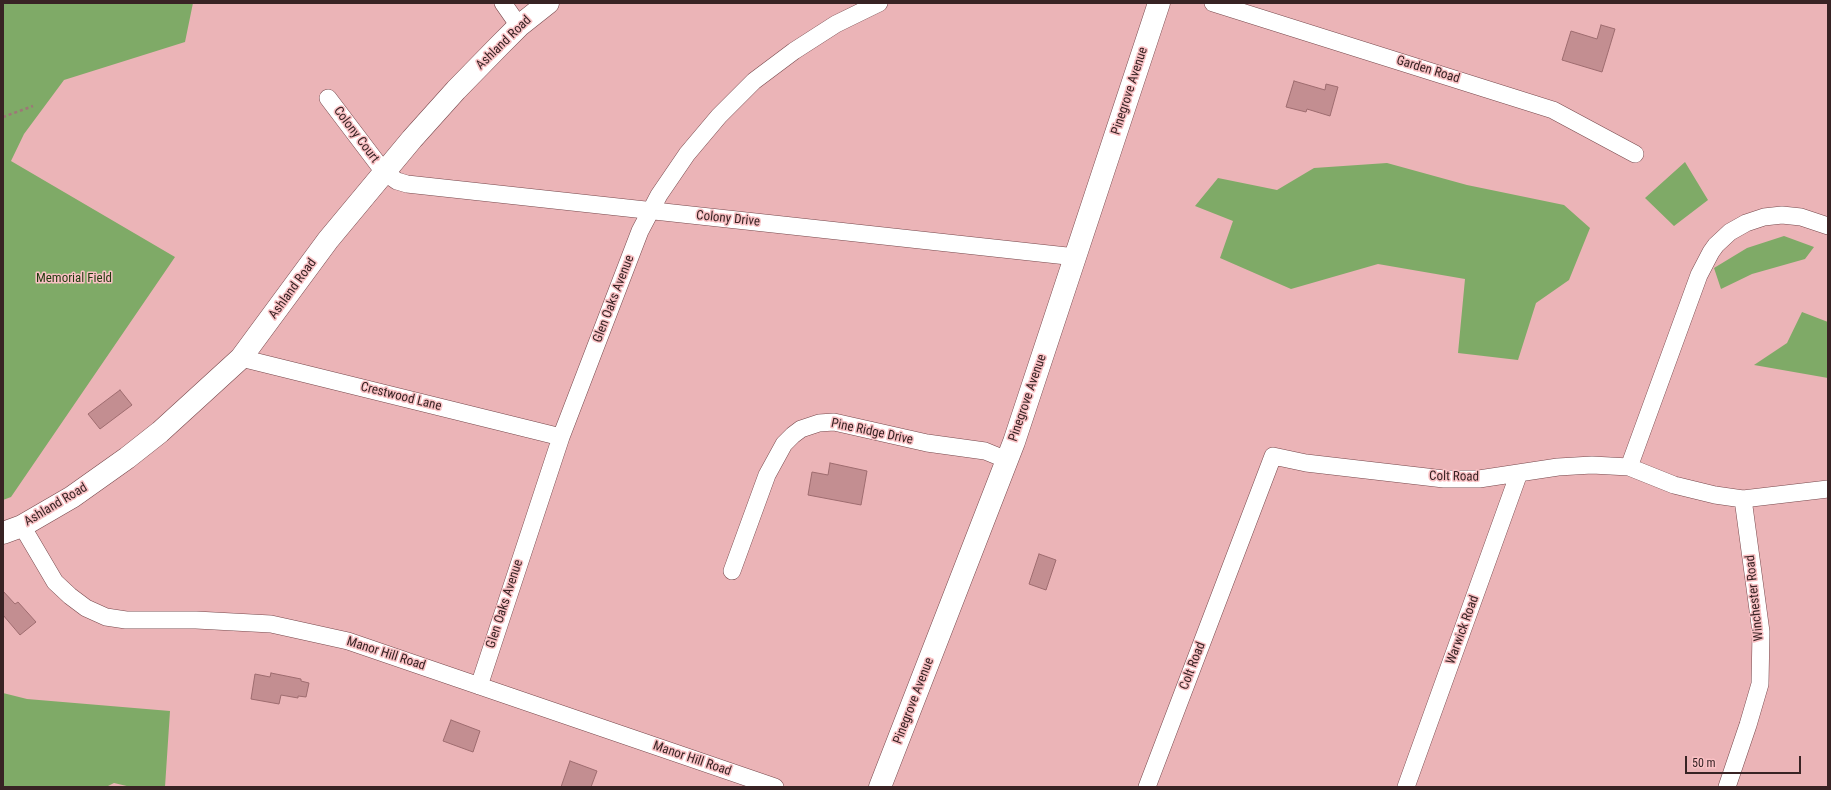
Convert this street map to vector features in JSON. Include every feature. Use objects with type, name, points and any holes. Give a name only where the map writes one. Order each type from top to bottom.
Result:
[{"type":"street","points":[[503,3],[519,26]]},
{"type":"street","name":"Ashland Road","points":[[13,530],[72,497],[127,458],[160,432],[241,358],[328,240],[384,172],[456,90],[519,26],[548,3]]},
{"type":"street","name":"Glen Oaks Avenue","points":[[479,686],[561,437],[640,231],[659,195],[687,154],[719,116],[754,81],[794,51],[836,24],[879,3]]},
{"type":"street","name":"Pinegrove Avenue","points":[[880,787],[1007,460],[1076,257],[1159,3]]},
{"type":"street","name":"Garden Road","points":[[1213,3],[1553,110],[1635,154]]},
{"type":"street","name":"Colony Court","points":[[328,98],[384,172]]},
{"type":"street","name":"Colony Drive","points":[[384,172],[407,184],[1076,257]]},
{"type":"street","points":[[1629,467],[1698,275],[1710,252],[1730,232],[1746,223],[1764,217],[1782,215],[1801,217],[1828,226]]},
{"type":"street","name":"Crestwood Lane","points":[[241,358],[561,437]]},
{"type":"street","name":"Pine Ridge Drive","points":[[732,571],[767,475],[784,444],[801,429],[819,422],[834,422],[927,443],[985,451],[1007,460]]},
{"type":"street","name":"Colt Road","points":[[1147,787],[1273,456],[1306,463],[1444,479],[1480,479],[1558,467],[1592,464],[1629,467],[1674,485],[1743,500],[1828,489]]},
{"type":"street","name":"Warwick Road","points":[[1406,787],[1520,473]]},
{"type":"street","name":"Winchester Road","points":[[1727,787],[1760,684],[1761,632],[1743,500]]},
{"type":"street","name":"Manor Hill Road","points":[[13,530],[55,582],[86,608],[106,617],[126,620],[196,620],[270,624],[348,641],[775,787]]},
{"type":"path","points":[[3,117],[34,106]]},
{"type":"green space","name":"Memorial Field","points":[[3,3],[193,3],[185,42],[64,80],[24,134],[11,161],[175,257],[11,497],[3,500]]},
{"type":"green space","points":[[1685,162],[1708,200],[1674,226],[1645,198]]},
{"type":"green space","points":[[1387,163],[1467,185],[1564,205],[1590,228],[1569,280],[1536,303],[1518,360],[1458,353],[1465,279],[1378,264],[1291,289],[1220,258],[1233,221],[1195,206],[1218,178],[1277,190],[1314,168]]},
{"type":"green space","points":[[1784,236],[1814,247],[1805,259],[1752,274],[1721,289],[1714,268],[1747,248]]},
{"type":"green space","points":[[1802,312],[1828,322],[1828,378],[1754,365],[1787,343]]},
{"type":"green space","points":[[3,693],[27,699],[170,711],[165,787],[131,787],[114,783],[106,787],[3,787]]},
{"type":"building","points":[[1601,25],[1615,29],[1602,72],[1562,60],[1571,31],[1597,39]]},
{"type":"building","points":[[1294,81],[1325,90],[1326,84],[1338,87],[1330,116],[1307,109],[1306,112],[1286,107]]},
{"type":"building","points":[[120,390],[132,405],[100,429],[88,414]]},
{"type":"building","points":[[830,463],[867,471],[861,505],[808,495],[812,472],[828,475]]},
{"type":"building","points":[[1039,554],[1056,560],[1046,590],[1029,584]]},
{"type":"building","points":[[3,591],[15,604],[18,602],[36,622],[20,635],[3,615]]},
{"type":"building","points":[[271,673],[301,679],[301,681],[309,683],[306,697],[298,696],[298,698],[281,695],[279,704],[251,699],[255,674],[270,677]]},
{"type":"building","points":[[451,720],[480,731],[473,752],[443,741]]},
{"type":"building","points":[[570,761],[597,771],[591,787],[561,787]]}]
